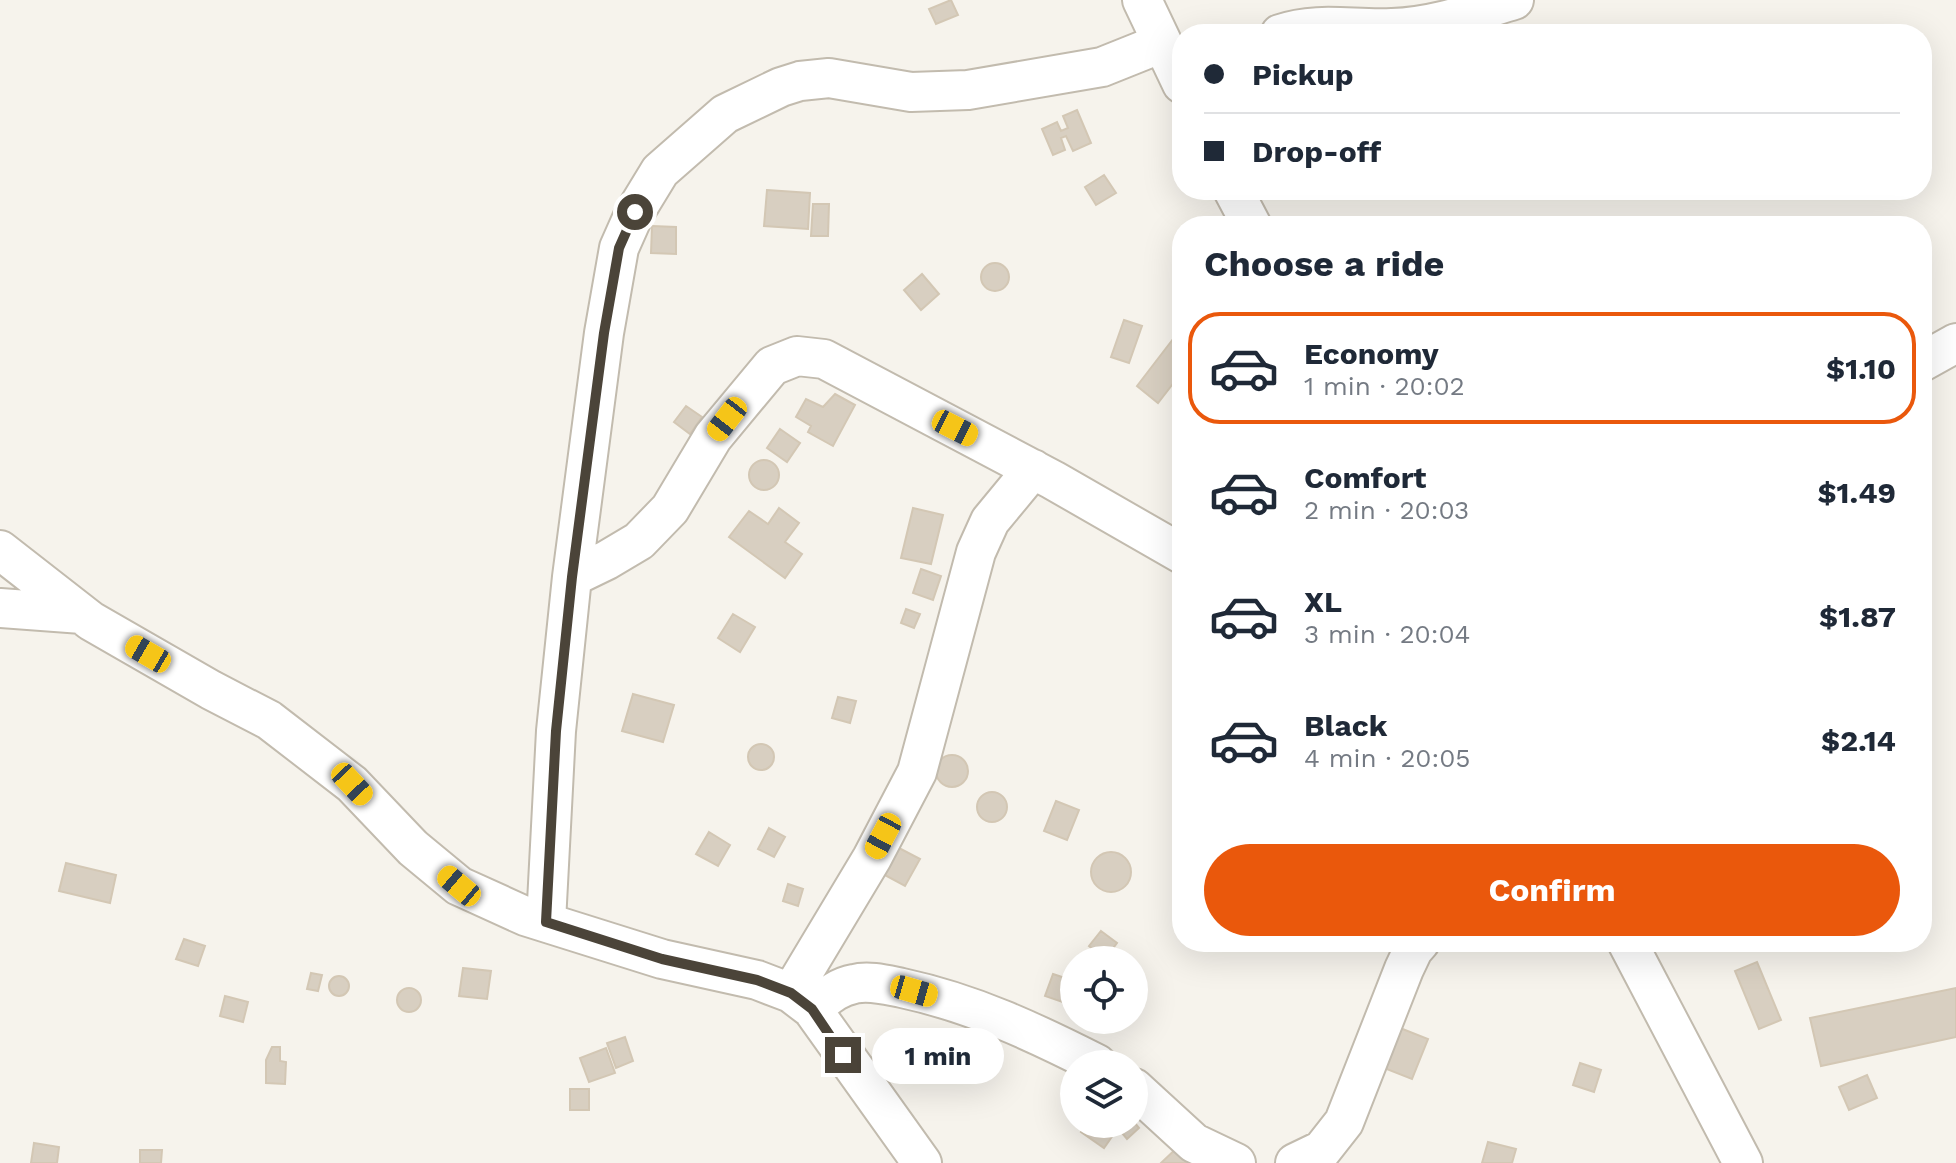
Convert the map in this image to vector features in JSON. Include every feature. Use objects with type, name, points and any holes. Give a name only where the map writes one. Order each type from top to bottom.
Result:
[{"type":"street","points":[[1142,0],[1172,61]]},
{"type":"street","points":[[1430,24],[1514,0]]},
{"type":"street","points":[[546,922],[556,731],[572,577],[604,333],[619,248],[635,212],[660,171],[725,114],[800,81],[829,78],[911,92],[968,90],[1102,67],[1172,69]]},
{"type":"street","points":[[1932,356],[1956,343]]},
{"type":"street","points":[[572,577],[639,541],[670,509],[713,437],[741,401],[772,366],[797,356],[824,359],[1033,469],[1172,548]]},
{"type":"street","points":[[802,1001],[917,772],[976,552],[990,521],[1033,469]]},
{"type":"street","points":[[0,550],[82,614],[186,676],[269,720],[352,784],[413,848],[459,886],[525,916],[662,959],[757,980],[802,1001],[922,1163]]},
{"type":"street","points":[[0,608],[82,614]]},
{"type":"street","points":[[1295,1163],[1322,1150],[1344,1122],[1412,952]]},
{"type":"street","points":[[1632,952],[1743,1163]]},
{"type":"street","points":[[802,1001],[858,982],[880,984],[976,1008],[1069,1050]]},
{"type":"street","points":[[1148,1101],[1194,1143],[1236,1163]]},
{"type":"building","points":[[951,0],[958,15],[936,24],[929,9]]},
{"type":"building","points":[[1077,110],[1091,143],[1073,151],[1066,136],[1061,138],[1065,150],[1053,155],[1042,129],[1057,122],[1061,131],[1068,128],[1063,116]]},
{"type":"building","points":[[1104,175],[1116,193],[1096,205],[1085,187]]},
{"type":"building","points":[[767,190],[810,193],[808,229],[764,226]]},
{"type":"building","points":[[813,204],[829,204],[828,236],[811,236]]},
{"type":"building","points":[[652,226],[676,227],[676,254],[651,253]]},
{"type":"building","points":[[995,263],[1005,267],[1009,277],[1005,287],[995,291],[985,287],[981,277],[985,267]]},
{"type":"building","points":[[922,274],[939,294],[921,310],[904,290]]},
{"type":"building","points":[[1124,320],[1142,326],[1129,363],[1111,357]]},
{"type":"building","points":[[1172,340],[1172,385],[1158,403],[1137,386]]},
{"type":"building","points":[[835,394],[855,405],[833,446],[808,432],[811,426],[796,417],[806,399],[823,407]]},
{"type":"building","points":[[686,406],[702,417],[690,434],[674,422]]},
{"type":"building","points":[[780,429],[800,443],[787,462],[767,448]]},
{"type":"building","points":[[764,460],[775,464],[779,475],[775,486],[764,490],[753,486],[749,475],[753,464]]},
{"type":"building","points":[[779,508],[799,523],[785,542],[802,554],[785,578],[729,537],[749,511],[768,524]]},
{"type":"building","points":[[913,508],[943,515],[931,564],[901,558]]},
{"type":"building","points":[[921,569],[941,576],[933,600],[913,593]]},
{"type":"building","points":[[906,609],[920,614],[914,628],[901,623]]},
{"type":"building","points":[[733,614],[755,627],[740,652],[718,638]]},
{"type":"building","points":[[633,694],[674,705],[663,742],[622,731]]},
{"type":"building","points":[[838,697],[856,701],[850,723],[832,718]]},
{"type":"building","points":[[761,744],[770,748],[774,757],[770,766],[761,770],[752,766],[748,757],[752,748]]},
{"type":"building","points":[[952,755],[963,760],[968,771],[963,782],[952,787],[941,782],[936,771],[941,760]]},
{"type":"building","points":[[992,792],[1003,796],[1007,807],[1003,818],[992,822],[981,818],[977,807],[981,796]]},
{"type":"building","points":[[1056,801],[1079,810],[1067,840],[1044,831]]},
{"type":"building","points":[[769,828],[785,837],[774,857],[758,849]]},
{"type":"building","points":[[709,832],[730,845],[718,866],[696,854]]},
{"type":"building","points":[[897,847],[920,859],[905,886],[883,874]]},
{"type":"building","points":[[1111,852],[1125,858],[1131,872],[1125,886],[1111,892],[1097,886],[1091,872],[1097,858]]},
{"type":"building","points":[[66,863],[116,875],[110,903],[59,891]]},
{"type":"building","points":[[788,884],[803,889],[798,906],[783,901]]},
{"type":"building","points":[[1101,931],[1117,943],[1115,946],[1089,946]]},
{"type":"building","points":[[184,939],[205,946],[198,966],[176,959]]},
{"type":"building","points":[[1757,962],[1781,1020],[1759,1029],[1735,971]]},
{"type":"building","points":[[463,968],[491,971],[487,999],[459,996]]},
{"type":"building","points":[[311,973],[322,975],[318,991],[307,989]]},
{"type":"building","points":[[1053,974],[1060,976],[1060,1001],[1045,996]]},
{"type":"building","points":[[335,976],[343,976],[349,986],[343,996],[335,996],[329,990],[329,982]]},
{"type":"building","points":[[409,988],[420,995],[421,1000],[414,1011],[409,1012],[398,1005],[397,1000],[404,989]]},
{"type":"building","points":[[1956,988],[1956,1037],[1821,1066],[1810,1018]]},
{"type":"building","points":[[225,996],[248,1002],[243,1022],[220,1016]]},
{"type":"building","points":[[1400,1028],[1428,1039],[1412,1079],[1384,1068]]},
{"type":"building","points":[[625,1037],[633,1061],[616,1068],[607,1043]]},
{"type":"building","points":[[272,1047],[280,1047],[280,1061],[286,1062],[285,1084],[266,1083],[266,1060]]},
{"type":"building","points":[[606,1048],[615,1073],[589,1082],[580,1058]]},
{"type":"building","points":[[1580,1063],[1601,1070],[1594,1092],[1573,1085]]},
{"type":"building","points":[[1867,1075],[1877,1098],[1849,1110],[1839,1087]]},
{"type":"building","points":[[570,1089],[589,1089],[589,1110],[570,1110]]},
{"type":"building","points":[[1090,1138],[1111,1138],[1104,1148]]},
{"type":"building","points":[[1488,1142],[1516,1149],[1512,1163],[1482,1163]]},
{"type":"building","points":[[34,1143],[59,1147],[57,1163],[31,1163]]},
{"type":"building","points":[[1179,1146],[1195,1163],[1161,1163]]},
{"type":"building","points":[[140,1150],[162,1150],[161,1163],[140,1163]]},
{"type":"route","points":[[635,212],[619,248],[604,333],[572,577],[556,731],[546,922],[662,959],[757,980],[791,993],[812,1009],[843,1055]]}]
